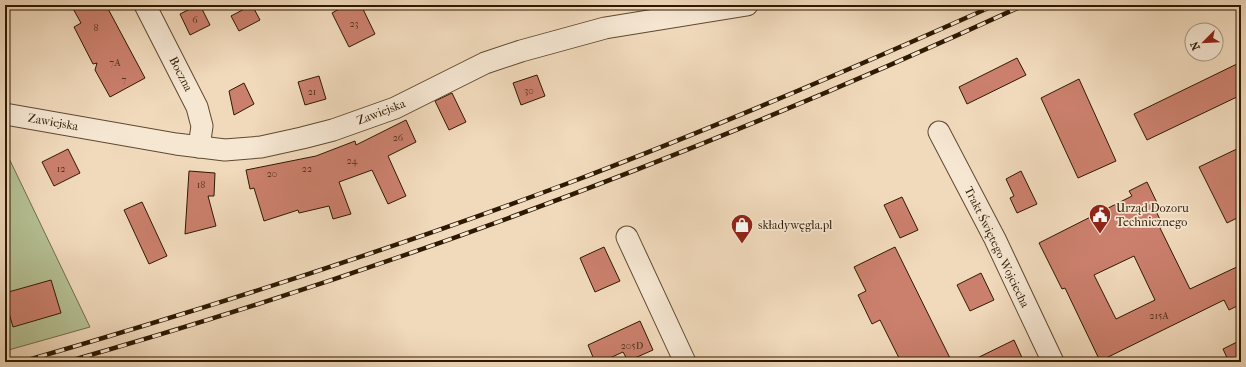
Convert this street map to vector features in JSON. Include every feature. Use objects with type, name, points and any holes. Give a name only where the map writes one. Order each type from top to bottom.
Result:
[{"type":"street","name":"Boczna","points":[[145,5],[197,107],[202,126],[199,147]]},
{"type":"street","name":"Zawiejska","points":[[5,114],[144,139],[225,150],[280,144],[332,130],[395,108],[485,63],[522,50],[605,28],[747,5]]},
{"type":"street","name":"Trakt Świętego Wojciecha","points":[[939,132],[995,239],[1053,362]]},
{"type":"street","points":[[627,237],[685,362]]},
{"type":"green space","points":[[5,150],[90,327],[5,351]]},
{"type":"building","points":[[71,5],[106,5],[145,78],[110,97],[95,70],[97,63],[93,64],[74,27],[81,23]]},
{"type":"building","points":[[200,5],[210,25],[190,35],[180,14]]},
{"type":"building","points":[[252,5],[260,20],[239,31],[231,16]]},
{"type":"building","points":[[346,5],[361,5],[375,34],[349,47],[332,13]]},
{"type":"building","points":[[1017,58],[1026,75],[967,104],[959,87]]},
{"type":"building","points":[[1241,62],[1241,95],[1147,140],[1134,114]]},
{"type":"building","points":[[537,75],[545,96],[521,105],[513,83]]},
{"type":"building","points":[[319,76],[326,99],[305,105],[298,82]]},
{"type":"building","points":[[1079,79],[1116,161],[1078,178],[1041,98]]},
{"type":"building","points":[[244,83],[254,104],[234,115],[229,91]]},
{"type":"building","points":[[452,93],[466,122],[449,130],[435,101]]},
{"type":"building","points":[[406,120],[416,142],[388,156],[406,196],[388,204],[372,170],[339,182],[351,214],[333,219],[329,206],[299,213],[298,210],[264,221],[254,188],[250,189],[246,170],[316,156],[355,141],[356,145]]},
{"type":"building","points":[[1241,147],[1241,216],[1227,223],[1199,167]]},
{"type":"building","points":[[68,149],[80,173],[54,186],[42,162]]},
{"type":"building","points":[[189,171],[215,173],[214,196],[208,196],[216,226],[185,234]]},
{"type":"building","points":[[1021,171],[1037,204],[1017,213],[1010,198],[1014,196],[1006,179]]},
{"type":"building","points":[[1147,182],[1160,209],[1156,211],[1163,226],[1160,228],[1190,289],[1241,265],[1241,304],[1229,310],[1224,300],[1100,361],[1065,288],[1062,289],[1039,243],[1132,196],[1129,191]],"holes":[[[1134,256],[1155,300],[1116,319],[1094,275]]]},
{"type":"building","points":[[902,197],[918,230],[900,238],[884,205]]},
{"type":"building","points":[[142,202],[167,256],[149,264],[124,210]]},
{"type":"building","points":[[604,247],[620,281],[595,292],[580,258]]},
{"type":"building","points":[[895,247],[952,362],[901,362],[880,320],[872,324],[858,295],[866,291],[854,267]]},
{"type":"building","points":[[981,273],[994,300],[970,311],[957,285]]},
{"type":"building","points":[[51,280],[61,313],[13,327],[5,299],[5,293]]},
{"type":"building","points":[[640,321],[653,350],[628,361],[623,352],[601,362],[595,362],[588,345]]},
{"type":"building","points":[[1014,340],[1024,362],[969,362]]},
{"type":"building","points":[[1241,340],[1241,362],[1229,362],[1223,349]]},
{"type":"railway","points":[[21,362],[227,300],[363,256],[499,209],[728,120],[836,75],[995,5]]},
{"type":"railway","points":[[66,362],[189,326],[311,287],[432,246],[552,202],[672,156],[790,108],[1024,5]]},
{"type":"place","name":"Urząd Dozoru Technicznego","points":[[1100,234]]},
{"type":"place","name":"składywęgla.pl","points":[[742,244]]}]
